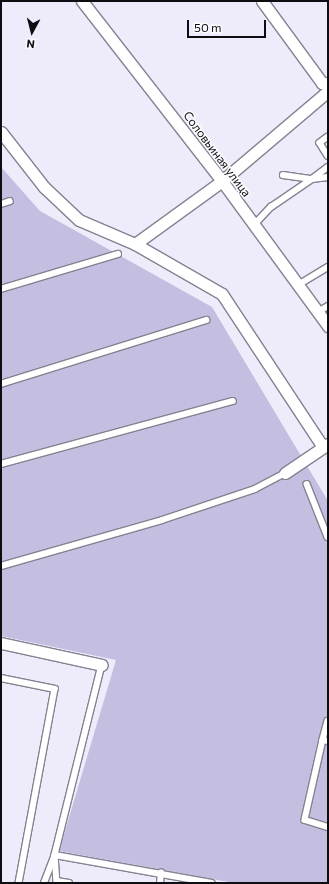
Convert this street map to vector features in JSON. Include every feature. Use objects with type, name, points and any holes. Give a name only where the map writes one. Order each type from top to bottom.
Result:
[{"type":"street","name":"Соловьиная улица","points":[[82,1],[222,181],[328,326]]},
{"type":"street","points":[[262,1],[322,83],[328,83]]},
{"type":"street","points":[[135,244],[222,181],[328,91]]},
{"type":"street","points":[[1,132],[44,187],[79,220],[135,244],[222,294],[326,446],[285,473]]},
{"type":"street","points":[[1,643],[102,665]]},
{"type":"lane","points":[[328,137],[320,144],[328,156]]},
{"type":"lane","points":[[254,225],[271,207],[328,167]]},
{"type":"lane","points":[[283,176],[312,179],[328,177]]},
{"type":"lane","points":[[1,204],[10,201]]},
{"type":"lane","points":[[1,289],[118,254]]},
{"type":"lane","points":[[298,285],[328,267]]},
{"type":"lane","points":[[318,312],[328,306]]},
{"type":"lane","points":[[1,384],[206,320]]},
{"type":"lane","points":[[1,464],[233,401]]},
{"type":"lane","points":[[1,566],[162,520],[255,489],[285,473]]},
{"type":"lane","points":[[307,484],[328,537]]},
{"type":"lane","points":[[44,883],[55,855],[102,665]]},
{"type":"lane","points":[[1,678],[56,689],[19,883]]},
{"type":"lane","points":[[328,721],[326,741],[305,820],[328,827]]},
{"type":"lane","points":[[55,855],[212,883]]},
{"type":"lane","points":[[55,855],[57,881],[69,883]]},
{"type":"lane","points":[[160,883],[161,874]]},
{"type":"shaded area","points":[[1,167],[40,211],[212,307],[328,501],[328,883],[234,883],[59,851],[116,660],[1,636]]}]
